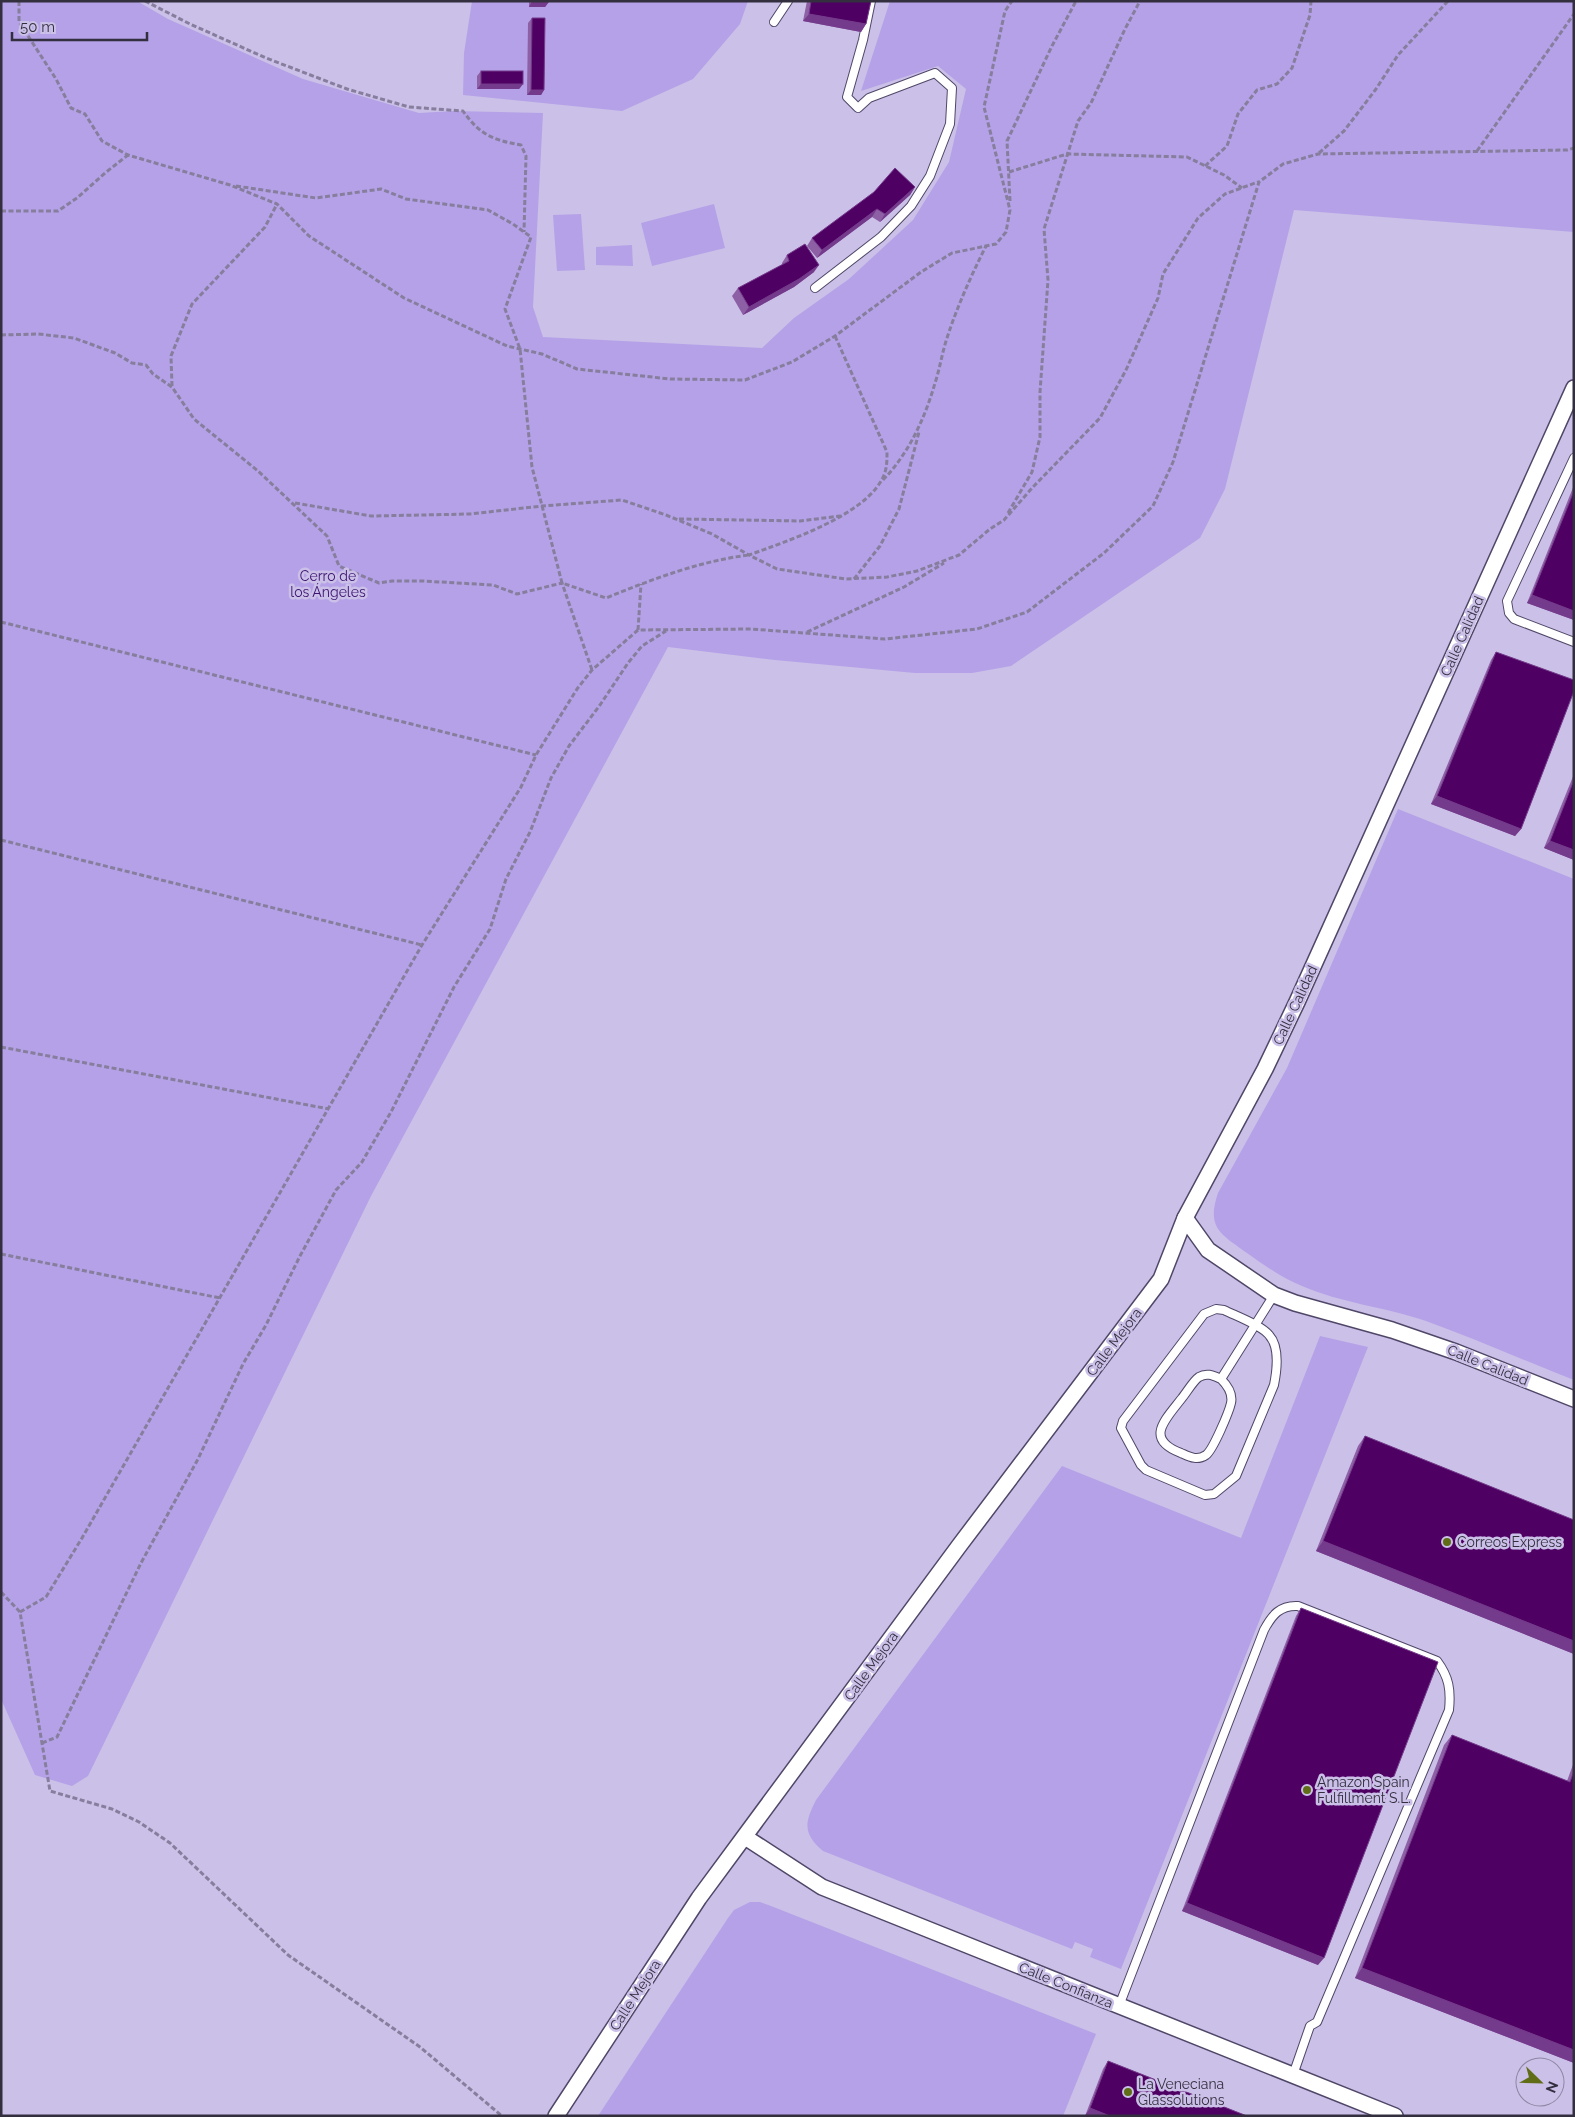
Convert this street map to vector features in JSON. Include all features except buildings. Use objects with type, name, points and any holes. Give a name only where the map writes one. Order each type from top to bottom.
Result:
[{"type":"street","name":"Calle Calidad","points":[[1574,388],[1297,1002],[1264,1069],[1185,1218],[1208,1250],[1274,1295],[1295,1303],[1392,1330],[1456,1352],[1574,1399]]},
{"type":"street","name":"Calle Mejora","points":[[556,2116],[699,1898],[965,1538],[1161,1279],[1185,1218]]},
{"type":"street","name":"Calle Confianza","points":[[745,1837],[822,1887],[1395,2116]]},
{"type":"lane","points":[[774,22],[788,1]]},
{"type":"lane","points":[[815,288],[882,237],[911,206],[930,176],[950,124],[952,88],[935,72],[869,98],[858,108],[847,97],[863,40],[871,1]]},
{"type":"lane","points":[[1574,458],[1507,601],[1509,613],[1514,620],[1574,642]]},
{"type":"lane","points":[[1221,1379],[1274,1295]]},
{"type":"lane","points":[[1216,1309],[1224,1310],[1255,1326],[1269,1334],[1274,1344],[1277,1373],[1274,1385],[1236,1476],[1214,1494],[1205,1494],[1146,1470],[1140,1465],[1121,1428],[1123,1421],[1204,1314],[1216,1309]]},
{"type":"lane","points":[[1210,1374],[1221,1379],[1227,1386],[1231,1402],[1210,1452],[1201,1458],[1194,1458],[1169,1449],[1163,1443],[1160,1434],[1163,1422],[1199,1377],[1210,1374]]},
{"type":"lane","points":[[1119,2006],[1270,1618],[1278,1610],[1298,1606],[1437,1661],[1446,1672],[1449,1684],[1449,1710],[1317,2022],[1310,2026],[1293,2075]]},
{"type":"path","points":[[19,1],[19,22],[56,79],[71,108],[85,114],[102,141],[128,155],[230,185],[277,204],[309,236],[404,298],[507,346],[542,354],[577,369],[670,380],[745,380],[792,362],[835,336],[920,272],[952,253],[996,244],[1006,232],[1010,210],[1007,140],[1076,1]]},
{"type":"path","points":[[145,1],[190,24],[266,58],[347,88],[409,107],[463,111],[484,135],[500,141],[521,145],[526,156],[524,232]]},
{"type":"path","points":[[1010,210],[984,107],[1005,11],[1012,1]]},
{"type":"path","points":[[1004,520],[1032,472],[1040,437],[1040,392],[1048,280],[1044,228],[1078,121],[1091,102],[1140,1]]},
{"type":"path","points":[[1205,166],[1227,146],[1238,114],[1257,90],[1277,84],[1292,68],[1310,15],[1311,1]]},
{"type":"path","points":[[1318,154],[1344,131],[1398,56],[1448,1]]},
{"type":"path","points":[[1477,152],[1574,14]]},
{"type":"path","points":[[294,503],[371,516],[470,514],[622,500],[712,534],[776,569],[800,574],[854,579],[917,571],[959,555],[1004,520],[1100,418],[1126,370],[1155,306],[1164,274],[1198,218],[1225,194],[1259,182],[1283,164],[1318,154],[1567,150],[1574,148]]},
{"type":"path","points":[[1009,172],[1067,154],[1187,157],[1224,175],[1242,188]]},
{"type":"path","points":[[1,211],[58,211],[77,198],[128,155]]},
{"type":"path","points":[[20,1612],[46,1597],[82,1538],[422,945],[521,787],[536,755],[577,689],[592,670],[638,630],[751,629],[885,639],[978,628],[1027,612],[1104,553],[1153,506],[1173,462],[1259,182]]},
{"type":"path","points":[[230,185],[316,198],[381,189],[406,199],[488,210],[513,224],[531,238],[505,309],[520,349],[532,467],[562,583],[592,670]]},
{"type":"path","points":[[172,387],[172,356],[192,304],[265,227],[277,204]]},
{"type":"path","points":[[876,487],[896,467],[917,432],[935,384],[946,339],[959,304],[986,246]]},
{"type":"path","points":[[1,336],[38,334],[74,338],[115,353],[132,363],[146,365],[153,374],[172,387],[194,419],[258,471],[327,536],[339,566],[379,583],[423,581],[493,585],[517,594],[562,583],[606,598],[641,584],[720,558],[750,555],[784,542],[859,506],[876,487],[884,477],[887,466],[887,452],[835,336]]},
{"type":"path","points":[[854,579],[880,546],[900,509],[922,419]]},
{"type":"path","points":[[676,519],[800,521],[842,515]]},
{"type":"path","points":[[805,633],[904,586],[953,557]]},
{"type":"path","points":[[638,630],[641,584]]},
{"type":"path","points":[[1,622],[536,755]]},
{"type":"path","points":[[42,1743],[57,1737],[141,1563],[190,1475],[243,1364],[266,1325],[300,1256],[336,1190],[362,1162],[386,1120],[454,987],[490,929],[506,879],[530,832],[551,778],[569,746],[600,705],[628,663],[642,646],[667,630]]},
{"type":"path","points":[[1,840],[422,945]]},
{"type":"path","points":[[1,1047],[329,1109]]},
{"type":"path","points":[[1,1254],[220,1298]]},
{"type":"path","points":[[1,1592],[20,1612],[50,1791],[112,1809],[139,1822],[170,1843],[288,1955],[420,2047],[502,2116]]},
{"type":"green space","name":"Cerro de los Ángeles","points":[[1,1],[137,1],[168,19],[303,79],[419,113],[454,111],[543,113],[533,307],[543,337],[762,348],[794,318],[849,279],[913,220],[949,162],[966,89],[938,66],[861,91],[890,1],[1574,1],[1574,232],[1294,210],[1225,489],[1200,538],[1011,666],[972,673],[915,673],[775,660],[668,647],[371,1196],[88,1776],[72,1786],[35,1775],[1,1699]]},
{"type":"green space","points":[[472,1],[748,1],[740,24],[693,79],[622,111],[463,95],[464,53]]},
{"type":"green space","points":[[714,204],[725,248],[652,266],[641,223]]},
{"type":"green space","points":[[581,214],[585,270],[557,271],[553,215]]},
{"type":"green space","points":[[632,245],[633,266],[596,265],[596,247]]},
{"type":"green space","points":[[1398,809],[1574,879],[1574,1380],[1426,1321],[1332,1297],[1295,1283],[1267,1267],[1230,1241],[1218,1229],[1215,1222],[1214,1214],[1218,1193],[1287,1068]]},
{"type":"green space","points":[[1320,1336],[1368,1347],[1121,1969],[1090,1957],[1093,1949],[1075,1942],[1072,1949],[823,1851],[816,1845],[809,1833],[808,1821],[816,1800],[1062,1466],[1241,1538]]},
{"type":"green space","points":[[750,1902],[760,1902],[771,1906],[1096,2034],[1063,2116],[598,2116],[728,1918],[734,1910]]},
{"type":"place","name":"Correos Express","points":[[1447,1542]]},
{"type":"place","name":"Amazon Spain Fulfillment S.L.","points":[[1307,1790]]},
{"type":"place","name":"La Veneciana Glassolutions","points":[[1128,2092]]}]
